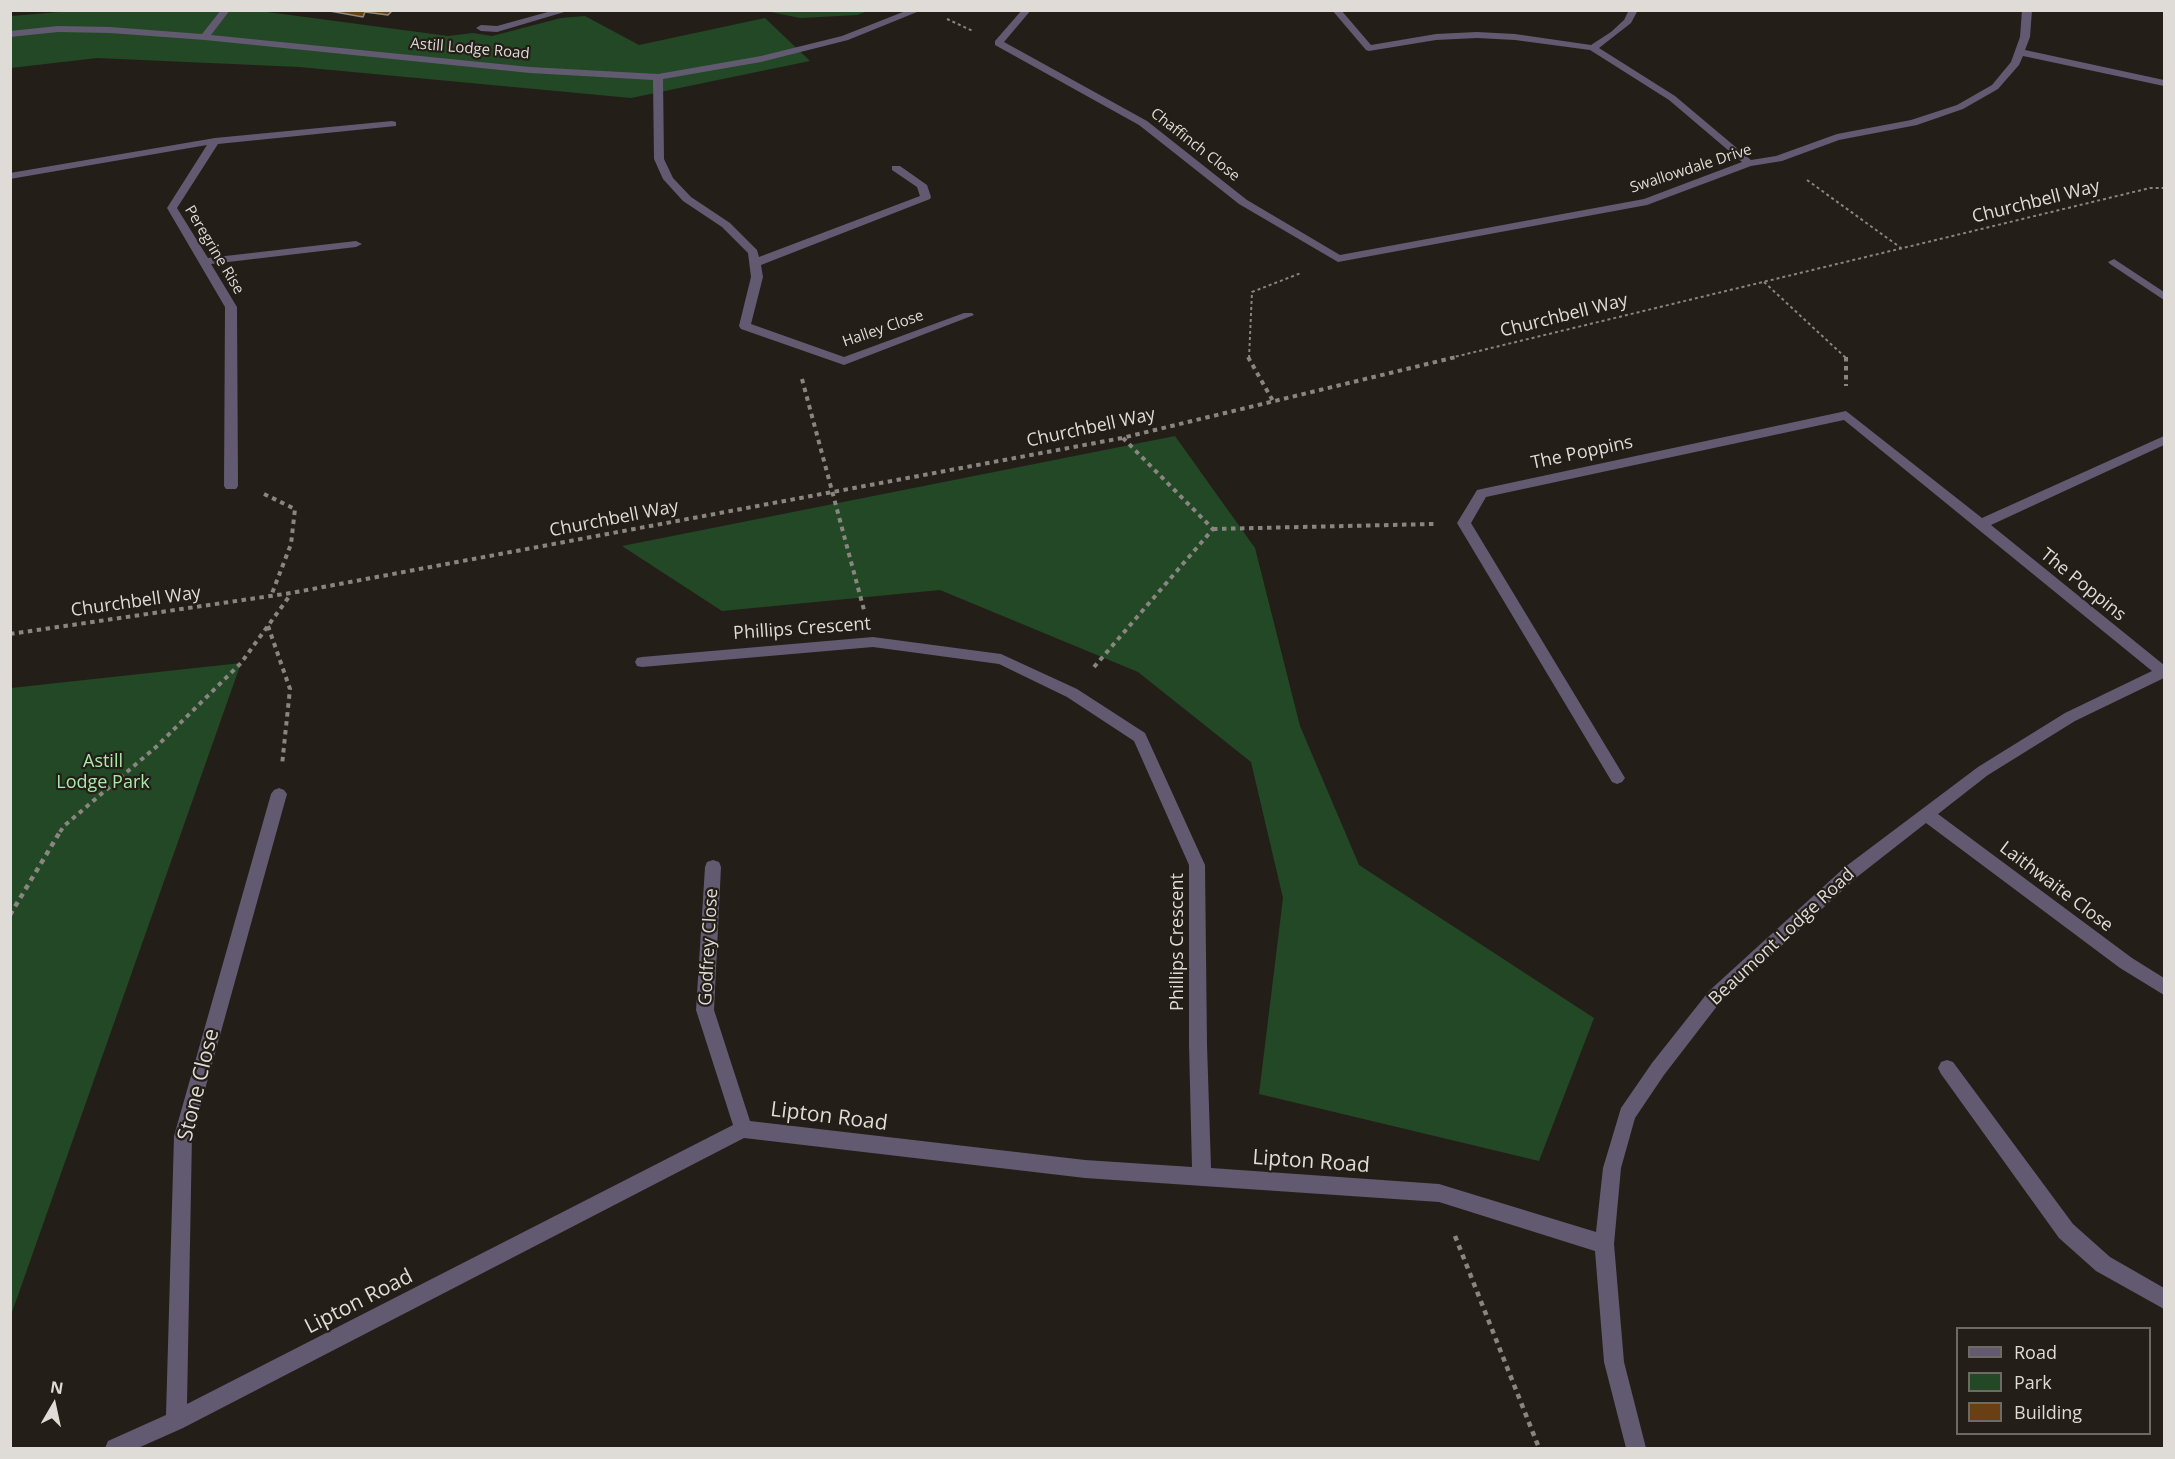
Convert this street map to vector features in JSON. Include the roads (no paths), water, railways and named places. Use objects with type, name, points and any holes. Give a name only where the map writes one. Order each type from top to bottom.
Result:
[{"type":"street","points":[[205,37],[226,10]]},
{"type":"street","points":[[481,27],[497,29],[567,10]]},
{"type":"street","name":"Astill Lodge Road","points":[[10,34],[58,29],[205,37],[530,70],[658,77],[761,59],[844,38],[918,10]]},
{"type":"street","name":"Chaffinch Close","points":[[1027,10],[998,43],[1143,123],[1243,202],[1338,259]]},
{"type":"street","points":[[1336,10],[1369,48],[1437,37],[1477,35],[1533,39],[1593,48],[1672,98],[1749,163]]},
{"type":"street","points":[[1593,48],[1614,34],[1628,21],[1634,10]]},
{"type":"street","name":"Swallowdale Drive","points":[[1338,259],[1647,202],[1749,163],[1778,159],[1837,137],[1913,123],[1960,107],[1995,87],[2016,63],[2025,37],[2027,10]]},
{"type":"street","points":[[2020,52],[2164,83]]},
{"type":"street","points":[[658,77],[659,159],[668,179],[687,199],[726,225],[753,252],[755,262],[926,196],[922,185],[896,168]]},
{"type":"street","points":[[10,176],[215,141],[392,124]]},
{"type":"street","name":"Peregrine Rise","points":[[215,141],[172,208],[231,307],[231,486]]},
{"type":"street","points":[[204,262],[356,244]]},
{"type":"street","name":"Halley Close","points":[[755,262],[757,277],[745,326],[844,361],[968,315]]},
{"type":"street","points":[[2114,262],[2164,297]]},
{"type":"street","name":"The Poppins","points":[[1617,778],[1464,524],[1482,493],[1846,415],[2164,672]]},
{"type":"street","points":[[1980,525],[2164,440]]},
{"type":"street","name":"Phillips Crescent","points":[[642,662],[873,642],[1001,659],[1072,693],[1140,737],[1197,865],[1197,1045],[1202,1176]]},
{"type":"street","name":"Beaumont Lodge Road","points":[[1636,1449],[1614,1362],[1604,1244],[1612,1168],[1627,1114],[1658,1069],[1715,996],[1851,872],[1983,771],[2061,723],[2164,672]]},
{"type":"street","name":"Stone Close","points":[[176,1421],[183,1136],[279,794]]},
{"type":"street","name":"Laithwaite Close","points":[[1927,815],[2126,963],[2164,987]]},
{"type":"street","name":"Godfrey Close","points":[[713,867],[705,1010],[743,1129]]},
{"type":"street","points":[[1947,1068],[2067,1231],[2103,1264],[2164,1299]]},
{"type":"street","name":"Lipton Road","points":[[115,1449],[176,1421],[743,1129],[1085,1169],[1439,1193],[1604,1244]]},
{"type":"park label","name":"Astill Lodge Park","points":[[103,772]]}]
